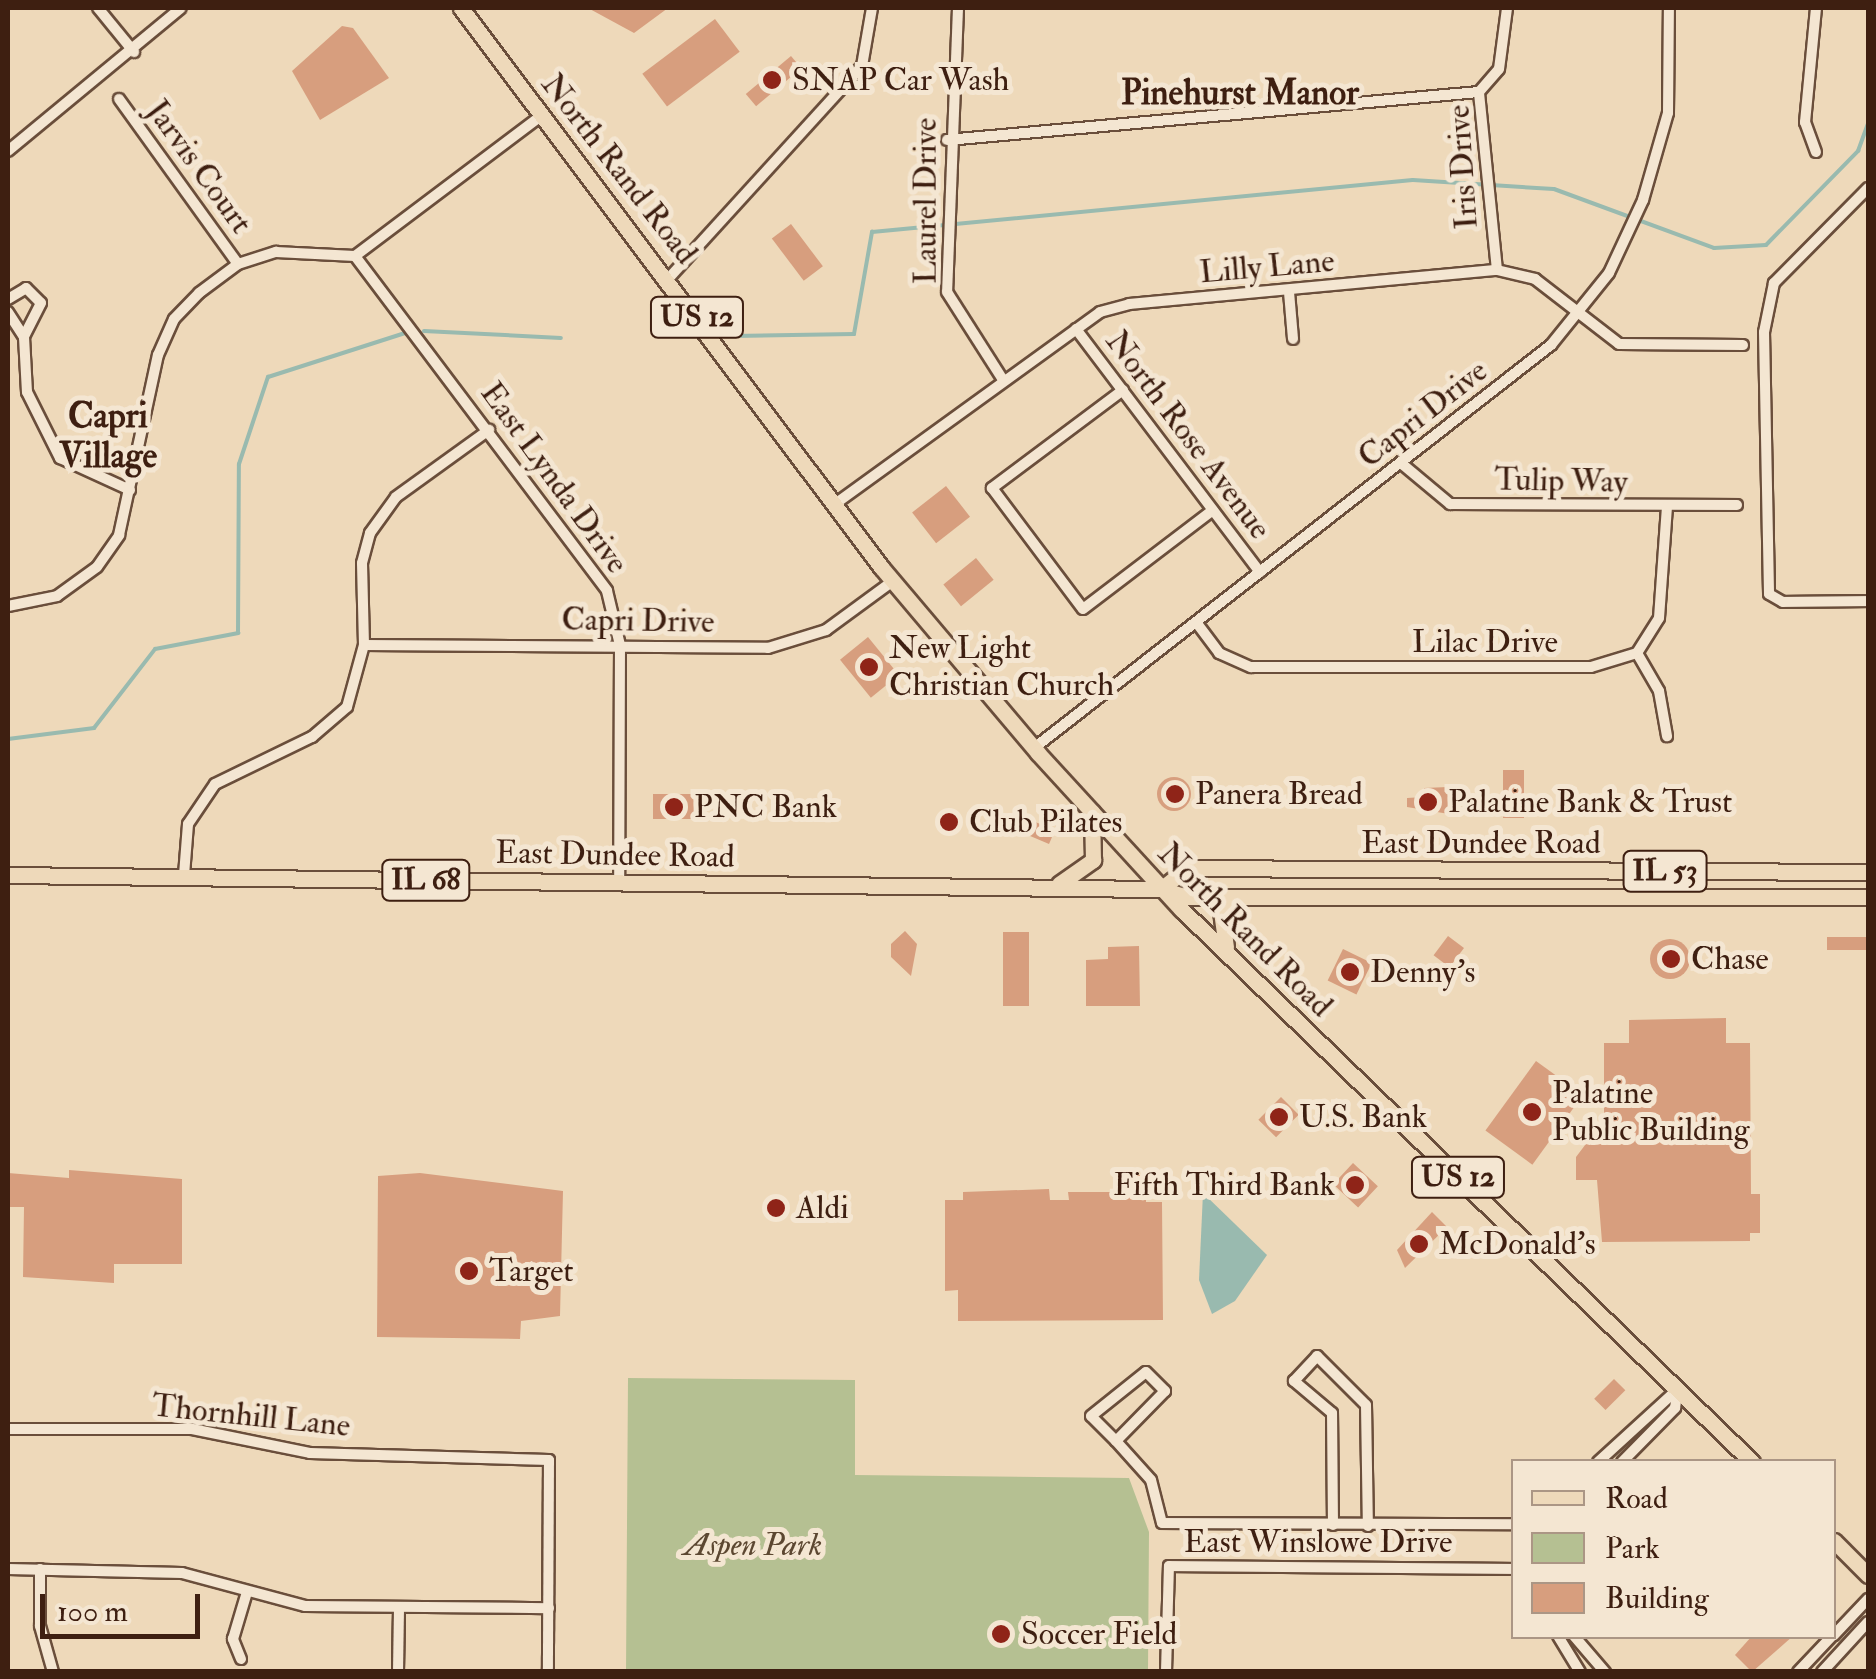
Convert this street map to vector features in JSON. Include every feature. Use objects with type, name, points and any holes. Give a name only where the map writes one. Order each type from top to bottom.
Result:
[{"type":"main road","name":"North Rand Road","points":[[461,8],[670,278],[892,582],[1034,748],[1161,888],[1749,1459]]},
{"type":"main road","points":[[1045,888],[1073,880],[1093,860],[1092,812]]},
{"type":"main road","name":"East Dundee Road","points":[[1161,888],[1186,868],[1868,872]]},
{"type":"main road","name":"East Dundee Road","points":[[8,875],[1161,888],[1242,898],[1868,897]]},
{"type":"main road","points":[[1230,956],[1219,920],[1242,898]]},
{"type":"main road","points":[[1836,1543],[1868,1575]]},
{"type":"street","points":[[98,8],[134,52]]},
{"type":"street","points":[[8,150],[134,52],[180,8]]},
{"type":"street","points":[[670,278],[862,66],[872,8]]},
{"type":"street","name":"Laurel Drive","points":[[958,8],[947,140],[947,292],[1003,380]]},
{"type":"street","name":"Iris Drive","points":[[1496,270],[1478,92],[1498,69],[1507,8]]},
{"type":"street","name":"Capri Drive","points":[[1034,748],[1551,346],[1609,273],[1643,200],[1668,112],[1668,8]]},
{"type":"street","points":[[1816,8],[1805,122],[1816,152]]},
{"type":"street","points":[[947,140],[1478,92]]},
{"type":"street","name":"Jarvis Court","points":[[119,99],[238,264]]},
{"type":"street","points":[[10,606],[57,596],[97,567],[119,535],[158,355],[174,319],[238,264],[276,252],[355,256],[542,115]]},
{"type":"street","points":[[1868,188],[1774,283],[1764,332],[1769,594],[1783,602],[1868,601]]},
{"type":"street","name":"East Lynda Drive","points":[[355,256],[607,591],[620,645],[620,884]]},
{"type":"street","name":"Lilly Lane","points":[[835,504],[1076,329],[1128,304],[1496,270],[1535,279],[1575,317],[1618,344],[1743,344]]},
{"type":"street","points":[[8,298],[26,288],[40,298],[24,337],[27,392],[60,458],[130,490]]},
{"type":"street","points":[[1290,292],[1293,339]]},
{"type":"street","points":[[8,312],[24,337]]},
{"type":"street","name":"North Rose Avenue","points":[[1076,329],[1260,572]]},
{"type":"street","points":[[1124,390],[992,488],[1083,609],[1212,510]]},
{"type":"street","points":[[184,876],[188,824],[200,803],[245,766],[328,728],[358,684],[364,644],[362,564],[370,532],[396,496],[489,430]]},
{"type":"street","name":"Tulip Way","points":[[1400,464],[1450,504],[1737,505]]},
{"type":"street","points":[[1667,507],[1665,591],[1637,653],[1659,691],[1667,736]]},
{"type":"street","name":"Capri Drive","points":[[364,644],[797,644],[892,582]]},
{"type":"street","name":"Lilac Drive","points":[[1196,622],[1219,654],[1251,667],[1591,667],[1637,653]]},
{"type":"street","name":"East Winslowe Drive","points":[[1333,1525],[1332,1413],[1294,1381],[1317,1356],[1366,1405],[1368,1526]]},
{"type":"street","points":[[1146,1372],[1164,1391],[1116,1441],[1094,1422],[1094,1410],[1136,1374],[1146,1372]]},
{"type":"street","points":[[1601,1459],[1678,1389]]},
{"type":"street","points":[[1625,1459],[1674,1408],[1678,1389]]},
{"type":"street","name":"Thornhill Lane","points":[[8,1429],[192,1430],[310,1452],[550,1460],[549,1608]]},
{"type":"street","name":"East Winslowe Drive","points":[[1116,1441],[1152,1480],[1162,1524],[1511,1524]]},
{"type":"street","name":"East Winslowe Drive","points":[[1166,1672],[1169,1566],[1511,1570]]},
{"type":"street","points":[[8,1569],[182,1574],[305,1606],[549,1608],[548,1672]]},
{"type":"street","points":[[40,1569],[42,1636],[53,1672]]},
{"type":"street","points":[[241,1659],[233,1639],[247,1592]]},
{"type":"street","points":[[1836,1633],[1868,1599]]},
{"type":"street","points":[[398,1607],[398,1672]]},
{"type":"street","points":[[1822,1672],[1868,1622]]},
{"type":"street","points":[[1560,1639],[1580,1672]]},
{"type":"street","points":[[1576,1639],[1598,1670]]},
{"type":"street","points":[[1798,1672],[1830,1639]]},
{"type":"green space","name":"Aspen Park","points":[[628,1378],[855,1380],[855,1475],[1129,1478],[1149,1532],[1148,1671],[626,1671]]},
{"type":"water","points":[[1203,1193],[1267,1255],[1235,1301],[1212,1314],[1199,1280]]},
{"type":"building","points":[[588,8],[668,8],[634,33]]},
{"type":"building","points":[[715,19],[740,52],[667,107],[642,74]]},
{"type":"building","points":[[342,26],[353,28],[389,78],[320,120],[292,71]]},
{"type":"building","name":"SNAP Car Wash","points":[[791,56],[801,68],[756,106],[746,94]]},
{"type":"building","points":[[791,224],[823,266],[804,281],[772,238]]},
{"type":"building","points":[[946,486],[970,517],[936,543],[912,512]]},
{"type":"building","points":[[976,558],[994,580],[961,606],[943,584]]},
{"type":"building","name":"New Light Christian Church","points":[[868,637],[899,675],[871,698],[840,660]]},
{"type":"building","points":[[1503,770],[1524,770],[1524,818],[1503,818]]},
{"type":"building","name":"Panera Bread","points":[[1174,777],[1186,782],[1191,794],[1186,806],[1174,811],[1162,806],[1157,794],[1162,782]]},
{"type":"building","name":"Palatine Bank & Trust","points":[[1448,787],[1449,814],[1407,807],[1407,798],[1424,797],[1424,788]]},
{"type":"building","name":"PNC Bank","points":[[653,794],[694,794],[694,819],[653,819]]},
{"type":"building","points":[[1019,815],[1055,830],[1049,844],[1013,829]]},
{"type":"building","points":[[905,931],[917,944],[911,976],[891,957],[891,944]]},
{"type":"building","points":[[1003,932],[1029,932],[1029,1006],[1003,1006]]},
{"type":"building","points":[[1448,936],[1464,948],[1450,967],[1434,955]]},
{"type":"building","points":[[1827,937],[1866,937],[1866,950],[1827,950]]},
{"type":"building","name":"Chase","points":[[1670,939],[1684,945],[1690,959],[1684,973],[1670,979],[1656,973],[1650,959],[1656,945]]},
{"type":"building","points":[[1139,946],[1140,1006],[1086,1006],[1086,960],[1108,959],[1108,947]]},
{"type":"building","name":"Denny's","points":[[1343,949],[1372,963],[1356,994],[1328,980]]},
{"type":"building","points":[[1726,1018],[1726,1043],[1750,1043],[1751,1194],[1760,1194],[1760,1233],[1750,1233],[1750,1241],[1602,1242],[1597,1180],[1576,1180],[1576,1157],[1604,1120],[1604,1043],[1629,1043],[1629,1020]]},
{"type":"building","name":"Palatine Public Building","points":[[1536,1061],[1583,1095],[1532,1165],[1485,1131]]},
{"type":"building","name":"U.S. Bank","points":[[1281,1097],[1299,1115],[1276,1137],[1258,1120]]},
{"type":"building","name":"Fifth Third Bank","points":[[1353,1163],[1378,1186],[1358,1207],[1333,1184]]},
{"type":"building","points":[[69,1170],[182,1179],[182,1264],[114,1264],[114,1283],[23,1277],[24,1207],[8,1207],[8,1173],[69,1178]]},
{"type":"building","name":"Target","points":[[420,1173],[563,1191],[560,1316],[521,1321],[520,1339],[377,1337],[378,1176]]},
{"type":"building","points":[[1116,1175],[1146,1175],[1146,1202],[1162,1202],[1163,1320],[958,1321],[958,1290],[945,1291],[945,1200],[963,1200],[963,1192],[1049,1189],[1050,1200],[1069,1200],[1068,1192],[1116,1192]]},
{"type":"building","name":"McDonald's","points":[[1432,1212],[1447,1227],[1405,1268],[1397,1250]]},
{"type":"building","points":[[1614,1379],[1625,1390],[1606,1410],[1594,1399]]},
{"type":"building","points":[[1749,1639],[1790,1639],[1752,1672],[1735,1655]]},
{"type":"waterway","points":[[733,336],[854,334],[872,232],[1413,180],[1554,189],[1714,248],[1766,245],[1858,151],[1868,124]]},
{"type":"waterway","points":[[424,331],[561,338]]},
{"type":"waterway","points":[[8,739],[94,728],[155,649],[238,633],[239,464],[268,377],[405,333]]},
{"type":"place","name":"SNAP Car Wash","points":[[772,80]]},
{"type":"place","name":"New Light Christian Church","points":[[869,667]]},
{"type":"place","name":"Panera Bread","points":[[1175,794]]},
{"type":"place","name":"Palatine Bank & Trust","points":[[1428,802]]},
{"type":"place","name":"PNC Bank","points":[[674,807]]},
{"type":"place","name":"Club Pilates","points":[[949,822]]},
{"type":"place","name":"Chase","points":[[1671,959]]},
{"type":"place","name":"Denny's","points":[[1350,972]]},
{"type":"place","name":"Palatine Public Building","points":[[1532,1112]]},
{"type":"place","name":"U.S. Bank","points":[[1279,1117]]},
{"type":"place","name":"Fifth Third Bank","points":[[1355,1185]]},
{"type":"place","name":"Aldi","points":[[776,1208]]},
{"type":"place","name":"McDonald's","points":[[1419,1244]]},
{"type":"place","name":"Target","points":[[469,1271]]},
{"type":"place","name":"Soccer Field","points":[[1001,1634]]},
{"type":"district","name":"Pinehurst Manor","points":[[1240,93]]},
{"type":"district","name":"Capri Village","points":[[108,436]]}]
